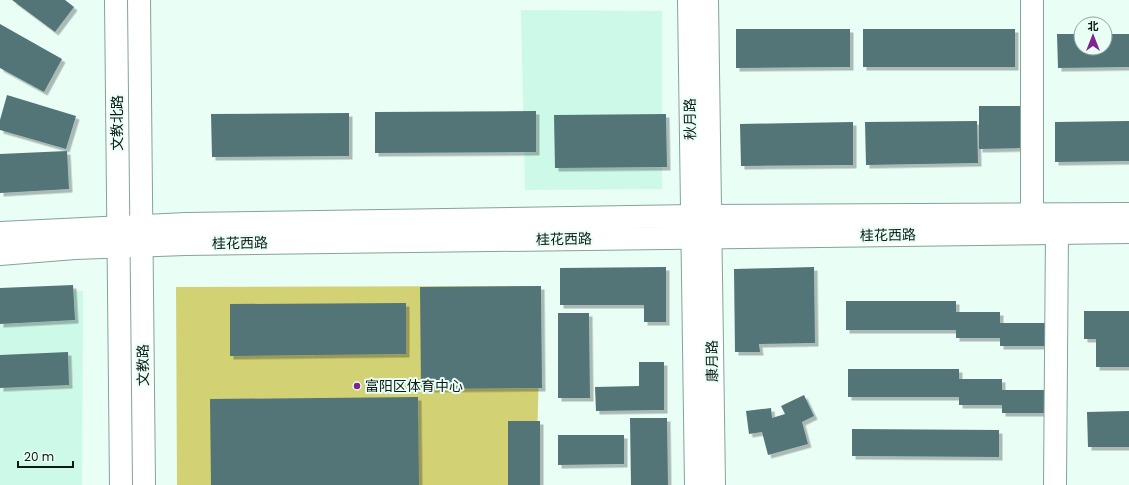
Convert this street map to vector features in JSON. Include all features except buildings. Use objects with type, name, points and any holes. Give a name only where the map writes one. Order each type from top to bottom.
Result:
[{"type":"street","name":"文教北路","points":[[116,0],[118,236]]},
{"type":"street","name":"文教北路","points":[[139,0],[142,235]]},
{"type":"street","name":"秋月路","points":[[688,0],[701,227]]},
{"type":"street","name":"秋月路","points":[[701,227],[707,0]]},
{"type":"street","points":[[1032,0],[1032,214]]},
{"type":"street","name":"桂花西路","points":[[0,233],[118,236],[701,227],[1032,214],[1129,214]]},
{"type":"street","name":"桂花西路","points":[[701,227],[1057,233],[1129,232]]},
{"type":"street","name":"康月路","points":[[696,485],[701,227]]},
{"type":"street","name":"康月路","points":[[701,227],[714,485]]},
{"type":"street","points":[[1055,485],[1057,233]]},
{"type":"street","name":"文教路","points":[[142,235],[144,485]]},
{"type":"street","name":"桂花西路","points":[[0,254],[118,236]]},
{"type":"street","name":"文教路","points":[[118,236],[121,485]]},
{"type":"shaded area","points":[[521,10],[662,11],[662,189],[525,190]]},
{"type":"shaded area","name":"富阳区体育中心","points":[[541,286],[536,485],[177,485],[176,287]]},
{"type":"shaded area","points":[[83,291],[82,485],[0,485],[0,294]]},
{"type":"place","name":"富阳区体育中心","points":[[357,386]]}]
